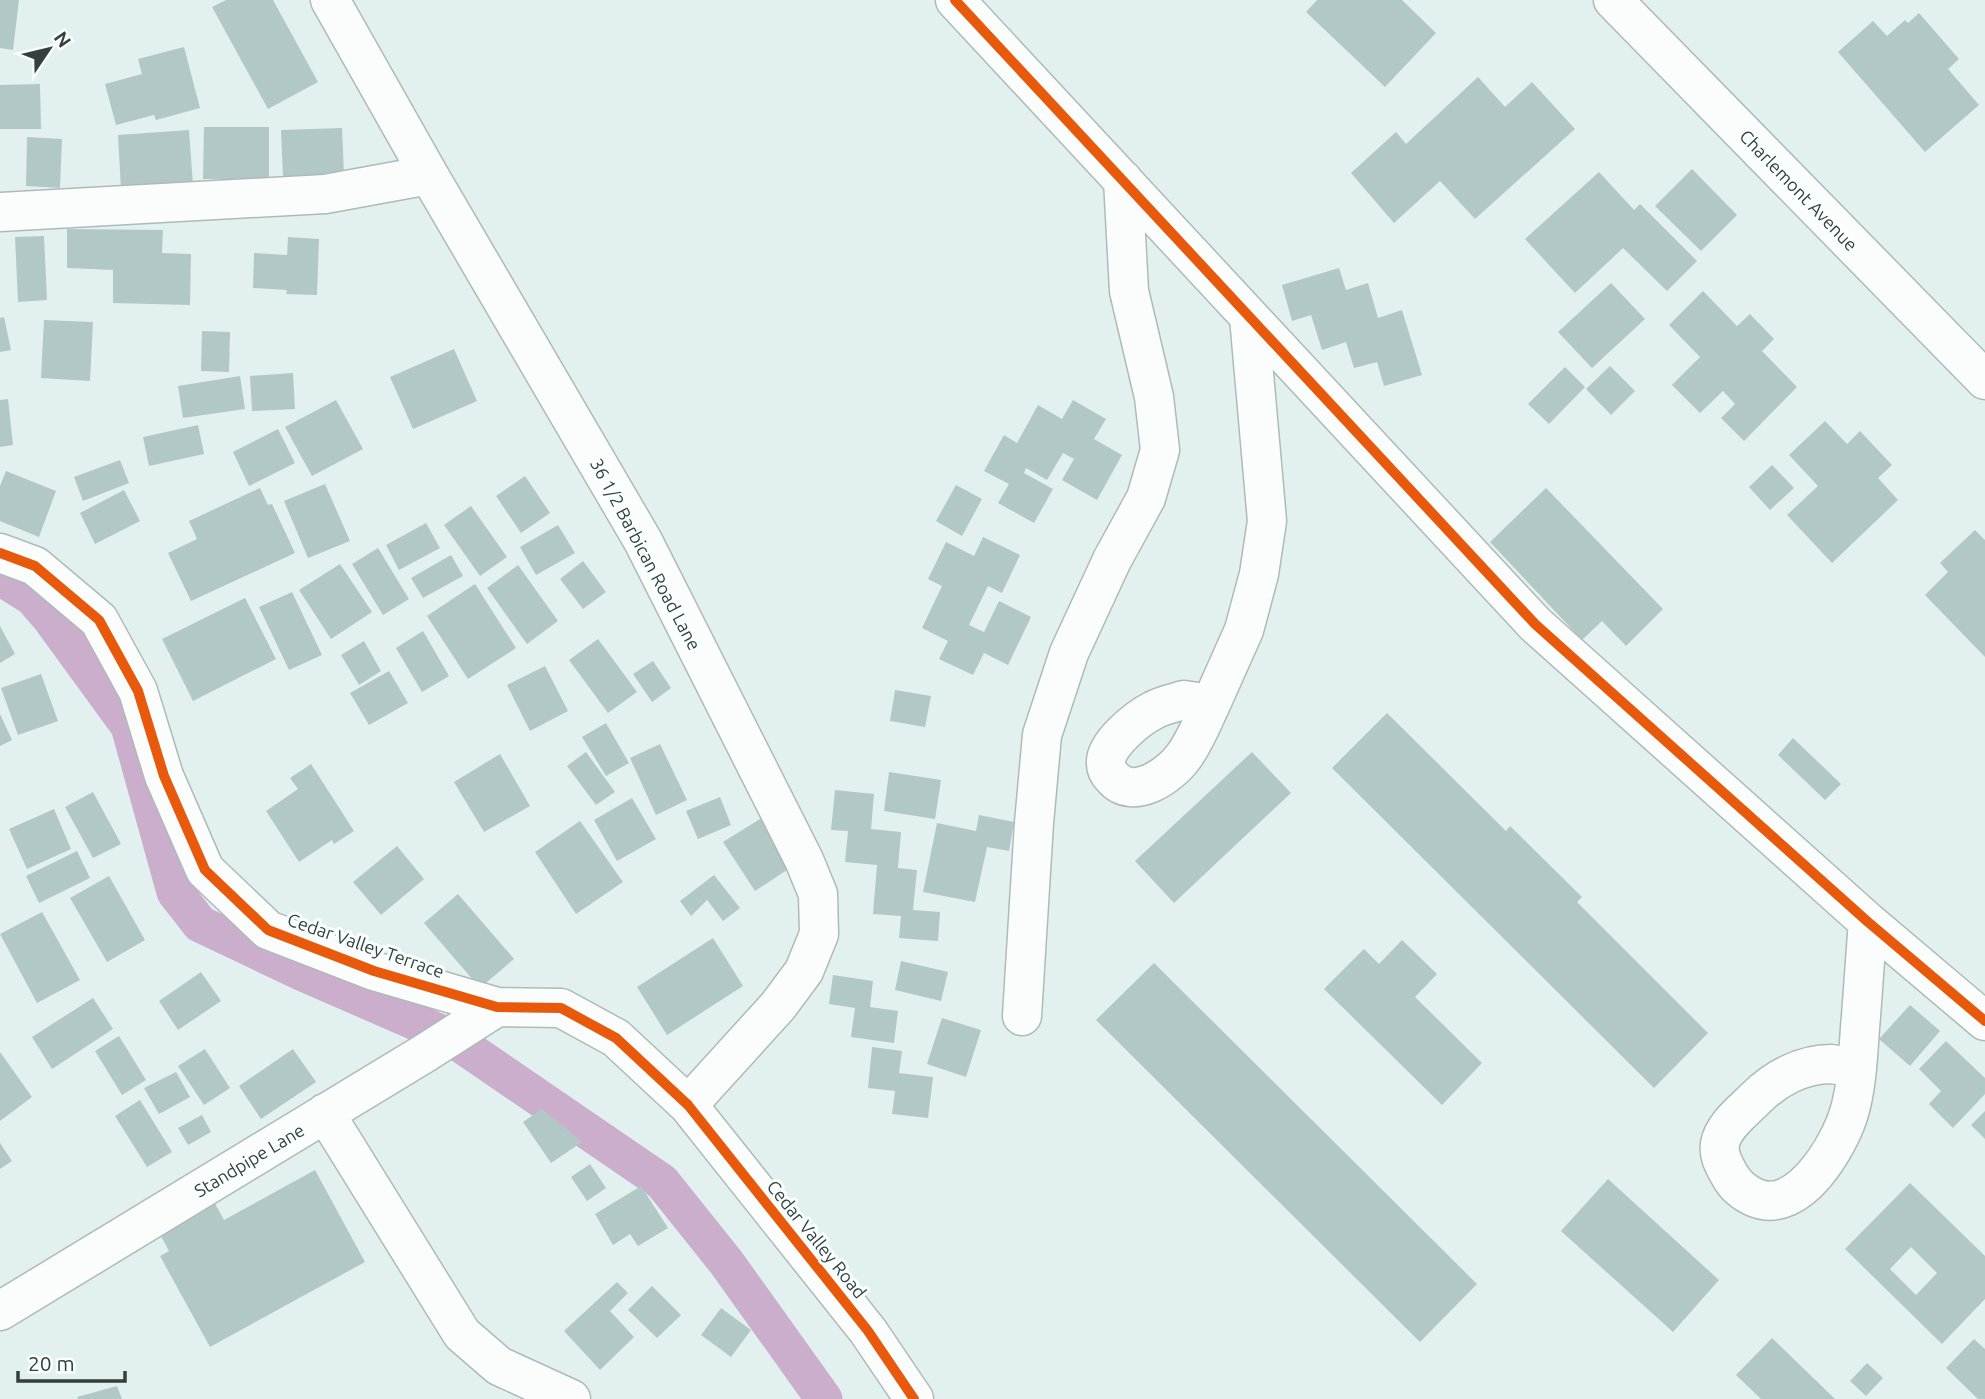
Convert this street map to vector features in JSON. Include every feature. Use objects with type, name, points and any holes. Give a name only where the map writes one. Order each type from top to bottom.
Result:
[{"type":"street","name":"36 1/2 Barbican Road Lane","points":[[330,0],[643,541],[804,860],[818,894],[819,934],[804,971],[778,1006],[688,1105]]},
{"type":"street","points":[[956,0],[1535,624],[1868,922],[1985,1021]]},
{"type":"street","name":"Charlemont Avenue","points":[[1613,0],[1985,380]]},
{"type":"street","points":[[0,212],[325,194],[429,175]]},
{"type":"street","points":[[1021,1016],[1042,735],[1069,653],[1112,560],[1146,498],[1160,450],[1154,397],[1129,291],[1123,180]]},
{"type":"street","points":[[1211,704],[1244,630],[1259,574],[1268,521],[1249,317]]},
{"type":"street","name":"Cedar Valley Terrace","points":[[0,552],[35,566],[99,620],[138,691],[164,776],[205,870],[268,930],[374,971],[497,1007],[562,1008],[616,1038],[688,1105]]},
{"type":"street","points":[[1857,1069],[1868,922]]},
{"type":"street","name":"Standpipe Lane","points":[[0,1311],[425,1054],[497,1007]]},
{"type":"street","name":"Cedar Valley Road","points":[[688,1105],[867,1331],[914,1399]]},
{"type":"street","points":[[325,1114],[462,1334],[499,1366],[571,1399]]},
{"type":"building","points":[[0,0],[19,0],[13,50],[0,48]]},
{"type":"building","points":[[226,0],[273,0],[318,82],[268,109],[212,7]]},
{"type":"building","points":[[1317,0],[1402,0],[1436,33],[1385,87],[1306,12]]},
{"type":"building","points":[[1919,13],[1959,59],[1948,69],[1979,105],[1925,152],[1838,52],[1873,21],[1887,36],[1905,20],[1908,23]]},
{"type":"building","points":[[184,47],[200,108],[156,120],[154,115],[116,125],[105,84],[142,74],[138,59]]},
{"type":"building","points":[[1478,77],[1505,107],[1532,82],[1575,129],[1475,219],[1440,181],[1394,223],[1351,173],[1396,132],[1406,144]]},
{"type":"building","points":[[40,84],[41,129],[0,129],[0,85]]},
{"type":"building","points":[[204,127],[269,127],[269,180],[203,179]]},
{"type":"building","points":[[342,128],[344,175],[283,177],[281,130]]},
{"type":"building","points":[[189,130],[193,185],[121,190],[118,135]]},
{"type":"building","points":[[27,137],[62,139],[60,188],[26,186]]},
{"type":"building","points":[[1692,169],[1737,215],[1701,251],[1655,206]]},
{"type":"building","points":[[1599,172],[1634,210],[1640,204],[1697,261],[1667,291],[1623,248],[1575,293],[1525,239]]},
{"type":"building","points":[[67,229],[163,230],[162,253],[191,254],[190,305],[113,303],[113,270],[67,268]]},
{"type":"building","points":[[44,236],[47,300],[18,302],[15,237]]},
{"type":"building","points":[[288,237],[319,239],[317,295],[286,294],[287,290],[253,288],[254,253],[287,255]]},
{"type":"building","points":[[1339,268],[1346,290],[1368,283],[1378,318],[1402,310],[1422,375],[1384,386],[1377,362],[1354,368],[1346,342],[1322,350],[1311,315],[1292,321],[1282,285]]},
{"type":"building","points":[[1611,283],[1645,319],[1592,368],[1558,332]]},
{"type":"building","points":[[1703,291],[1737,326],[1750,314],[1774,339],[1762,351],[1797,387],[1744,441],[1721,418],[1735,404],[1723,391],[1700,413],[1672,385],[1700,357],[1669,325]]},
{"type":"building","points":[[4,317],[11,350],[0,352],[0,318]]},
{"type":"building","points":[[44,320],[93,322],[90,381],[41,378]]},
{"type":"building","points":[[202,331],[230,332],[229,372],[201,371]]},
{"type":"building","points":[[454,349],[477,401],[413,429],[390,377]]},
{"type":"building","points":[[1610,366],[1635,391],[1611,415],[1586,389]]},
{"type":"building","points":[[1565,367],[1585,387],[1549,424],[1528,404]]},
{"type":"building","points":[[293,373],[295,409],[252,411],[250,376]]},
{"type":"building","points":[[240,376],[245,409],[183,418],[178,386]]},
{"type":"building","points":[[8,399],[13,445],[0,447],[0,400]]},
{"type":"building","points":[[336,400],[363,449],[312,476],[285,427]]},
{"type":"building","points":[[1073,400],[1106,419],[1094,439],[1122,455],[1097,500],[1062,480],[1074,459],[1063,453],[1047,480],[1026,468],[1024,473],[1053,489],[1034,523],[998,503],[1009,484],[984,471],[1004,435],[1017,443],[1038,405],[1062,419]]},
{"type":"building","points":[[1825,421],[1847,444],[1860,431],[1892,465],[1878,478],[1898,500],[1832,563],[1787,515],[1818,486],[1789,455]]},
{"type":"building","points":[[198,425],[204,454],[149,466],[143,437]]},
{"type":"building","points":[[278,429],[295,463],[249,486],[233,452]]},
{"type":"building","points":[[120,460],[129,483],[83,501],[74,477]]},
{"type":"building","points":[[1772,465],[1794,488],[1770,510],[1749,487]]},
{"type":"building","points":[[6,471],[56,491],[39,537],[0,521],[0,486]]},
{"type":"building","points":[[525,476],[550,513],[521,533],[496,496]]},
{"type":"building","points":[[325,484],[350,541],[308,558],[284,501]]},
{"type":"building","points":[[956,485],[982,499],[962,536],[936,521]]},
{"type":"building","points":[[260,488],[268,505],[272,504],[295,553],[191,601],[168,553],[197,539],[189,521]]},
{"type":"building","points":[[1546,488],[1663,609],[1626,646],[1602,621],[1582,640],[1490,542]]},
{"type":"building","points":[[124,490],[140,521],[95,544],[80,513]]},
{"type":"building","points":[[471,506],[507,557],[480,576],[444,525]]},
{"type":"building","points":[[426,523],[440,548],[399,570],[386,545]]},
{"type":"building","points":[[558,525],[575,553],[536,575],[520,547]]},
{"type":"building","points":[[1975,530],[1985,540],[1985,657],[1925,595],[1948,572],[1940,563]]},
{"type":"building","points":[[983,537],[1020,555],[1002,593],[988,586],[969,625],[984,632],[999,601],[1031,617],[1008,665],[984,653],[973,675],[939,659],[948,641],[922,628],[942,586],[928,579],[946,542],[974,556]]},
{"type":"building","points":[[378,548],[409,599],[383,615],[352,564]]},
{"type":"building","points":[[451,555],[463,576],[423,598],[411,578]]},
{"type":"building","points":[[583,561],[606,592],[583,609],[560,579]]},
{"type":"building","points":[[340,564],[372,612],[331,639],[299,590]]},
{"type":"building","points":[[518,565],[558,621],[527,644],[487,588]]},
{"type":"building","points":[[475,584],[516,648],[468,679],[427,616]]},
{"type":"building","points":[[292,592],[322,655],[289,670],[259,607]]},
{"type":"building","points":[[245,598],[276,659],[193,701],[162,639]]},
{"type":"building","points":[[0,626],[15,654],[0,663]]},
{"type":"building","points":[[423,631],[449,676],[422,692],[396,648]]},
{"type":"building","points":[[598,639],[637,692],[608,713],[569,660]]},
{"type":"building","points":[[364,641],[381,671],[359,685],[341,655]]},
{"type":"building","points":[[653,661],[671,688],[652,702],[633,674]]},
{"type":"building","points":[[545,666],[568,711],[530,731],[507,685]]},
{"type":"building","points":[[389,671],[408,703],[369,725],[350,693]]},
{"type":"building","points":[[41,674],[58,721],[18,735],[1,688]]},
{"type":"building","points":[[895,690],[931,696],[925,727],[890,721]]},
{"type":"building","points":[[1387,713],[1506,831],[1510,826],[1582,897],[1577,902],[1708,1033],[1654,1088],[1332,768]]},
{"type":"building","points":[[0,714],[12,740],[0,746]]},
{"type":"building","points":[[606,723],[629,763],[606,776],[582,737]]},
{"type":"building","points":[[1793,738],[1841,784],[1825,800],[1778,755]]},
{"type":"building","points":[[660,744],[687,800],[656,815],[630,758]]},
{"type":"building","points":[[586,752],[615,792],[596,805],[567,766]]},
{"type":"building","points":[[1252,752],[1291,793],[1174,903],[1135,861]]},
{"type":"building","points":[[500,754],[530,806],[484,832],[454,782]]},
{"type":"building","points":[[311,764],[354,831],[334,844],[332,840],[299,862],[266,811],[298,789],[290,778]]},
{"type":"building","points":[[889,772],[941,780],[935,819],[884,811]]},
{"type":"building","points":[[835,790],[874,794],[871,829],[901,832],[898,868],[917,870],[913,910],[940,912],[938,941],[899,938],[901,916],[873,914],[877,865],[845,862],[848,831],[831,830]]},
{"type":"building","points":[[93,792],[121,844],[93,858],[65,807]]},
{"type":"building","points":[[720,797],[731,825],[698,839],[686,811]]},
{"type":"building","points":[[632,798],[656,839],[617,861],[594,820]]},
{"type":"building","points":[[54,809],[71,849],[27,869],[9,829]]},
{"type":"building","points":[[979,815],[1014,822],[1009,851],[987,847],[975,902],[923,892],[937,823],[976,831]]},
{"type":"building","points":[[765,816],[796,864],[755,891],[723,842]]},
{"type":"building","points":[[580,821],[623,882],[576,914],[535,852]]},
{"type":"building","points":[[397,846],[424,879],[381,915],[353,882]]},
{"type":"building","points":[[77,851],[90,878],[39,903],[26,876]]},
{"type":"building","points":[[714,875],[740,908],[723,921],[707,900],[691,916],[680,901]]},
{"type":"building","points":[[109,876],[145,940],[107,962],[70,898]]},
{"type":"building","points":[[458,894],[514,959],[480,988],[424,923]]},
{"type":"building","points":[[42,912],[80,980],[37,1003],[0,934]]},
{"type":"building","points":[[713,938],[743,986],[667,1035],[637,987]]},
{"type":"building","points":[[1402,940],[1437,974],[1415,997],[1482,1063],[1442,1105],[1324,989],[1364,949],[1379,964]]},
{"type":"building","points":[[901,961],[948,972],[941,1001],[895,990]]},
{"type":"building","points":[[1154,963],[1477,1284],[1420,1342],[1096,1020]]},
{"type":"building","points":[[201,972],[221,1001],[178,1030],[159,1001]]},
{"type":"building","points":[[833,975],[873,981],[870,1007],[898,1011],[894,1043],[851,1037],[855,1008],[829,1004]]},
{"type":"building","points":[[93,998],[113,1029],[52,1069],[32,1037]]},
{"type":"building","points":[[1910,1005],[1940,1031],[1910,1066],[1879,1039]]},
{"type":"building","points":[[942,1018],[981,1030],[966,1077],[927,1064]]},
{"type":"building","points":[[119,1036],[146,1080],[122,1095],[95,1051]]},
{"type":"building","points":[[1946,1041],[1985,1078],[1985,1094],[1953,1128],[1929,1104],[1941,1091],[1919,1069]]},
{"type":"building","points":[[872,1047],[902,1051],[899,1073],[933,1077],[928,1118],[892,1114],[895,1091],[868,1088]]},
{"type":"building","points":[[205,1049],[230,1088],[204,1105],[178,1066]]},
{"type":"building","points":[[293,1049],[316,1082],[261,1119],[239,1086]]},
{"type":"building","points":[[0,1052],[32,1097],[0,1121]]},
{"type":"building","points":[[176,1072],[190,1097],[159,1114],[144,1088]]},
{"type":"building","points":[[140,1100],[172,1152],[147,1167],[115,1116]]},
{"type":"building","points":[[542,1109],[582,1142],[551,1163],[523,1122]]},
{"type":"building","points":[[1985,1111],[1985,1139],[1971,1125]]},
{"type":"building","points":[[202,1115],[211,1132],[188,1145],[178,1128]]},
{"type":"building","points":[[0,1143],[12,1161],[0,1169]]},
{"type":"building","points":[[590,1164],[606,1188],[587,1201],[571,1177]]},
{"type":"building","points":[[315,1170],[365,1262],[210,1347],[160,1256],[169,1251],[156,1227],[211,1196],[224,1220]]},
{"type":"building","points":[[1608,1179],[1719,1280],[1673,1332],[1561,1231]]},
{"type":"building","points":[[1910,1183],[1985,1256],[1985,1299],[1942,1344],[1845,1249]],"holes":[[[1911,1247],[1937,1273],[1916,1295],[1890,1269]]]},
{"type":"building","points":[[641,1186],[668,1228],[638,1246],[630,1234],[613,1245],[595,1214]]},
{"type":"building","points":[[617,1282],[628,1293],[610,1311],[634,1337],[600,1370],[564,1331]]},
{"type":"building","points":[[652,1286],[681,1315],[657,1338],[628,1310]]},
{"type":"building","points":[[721,1308],[751,1330],[731,1357],[701,1335]]},
{"type":"building","points":[[1772,1338],[1835,1399],[1761,1399],[1736,1375]]},
{"type":"building","points":[[1974,1339],[1985,1349],[1985,1399],[1978,1399],[1946,1368]]},
{"type":"building","points":[[1867,1363],[1883,1378],[1866,1396],[1850,1381]]},
{"type":"building","points":[[117,1386],[122,1399],[77,1397]]},
{"type":"waterway","points":[[0,577],[32,597],[129,726],[175,892],[200,924],[301,972],[450,1037],[662,1182],[726,1262],[824,1399]]},
{"type":"cycle path","points":[[955,0],[1535,624],[1868,922],[1985,1021]]},
{"type":"cycle path","points":[[0,553],[35,566],[99,620],[138,691],[164,776],[205,870],[268,930],[374,971],[497,1007],[561,1008],[616,1038],[688,1105],[868,1331],[914,1399]]}]
